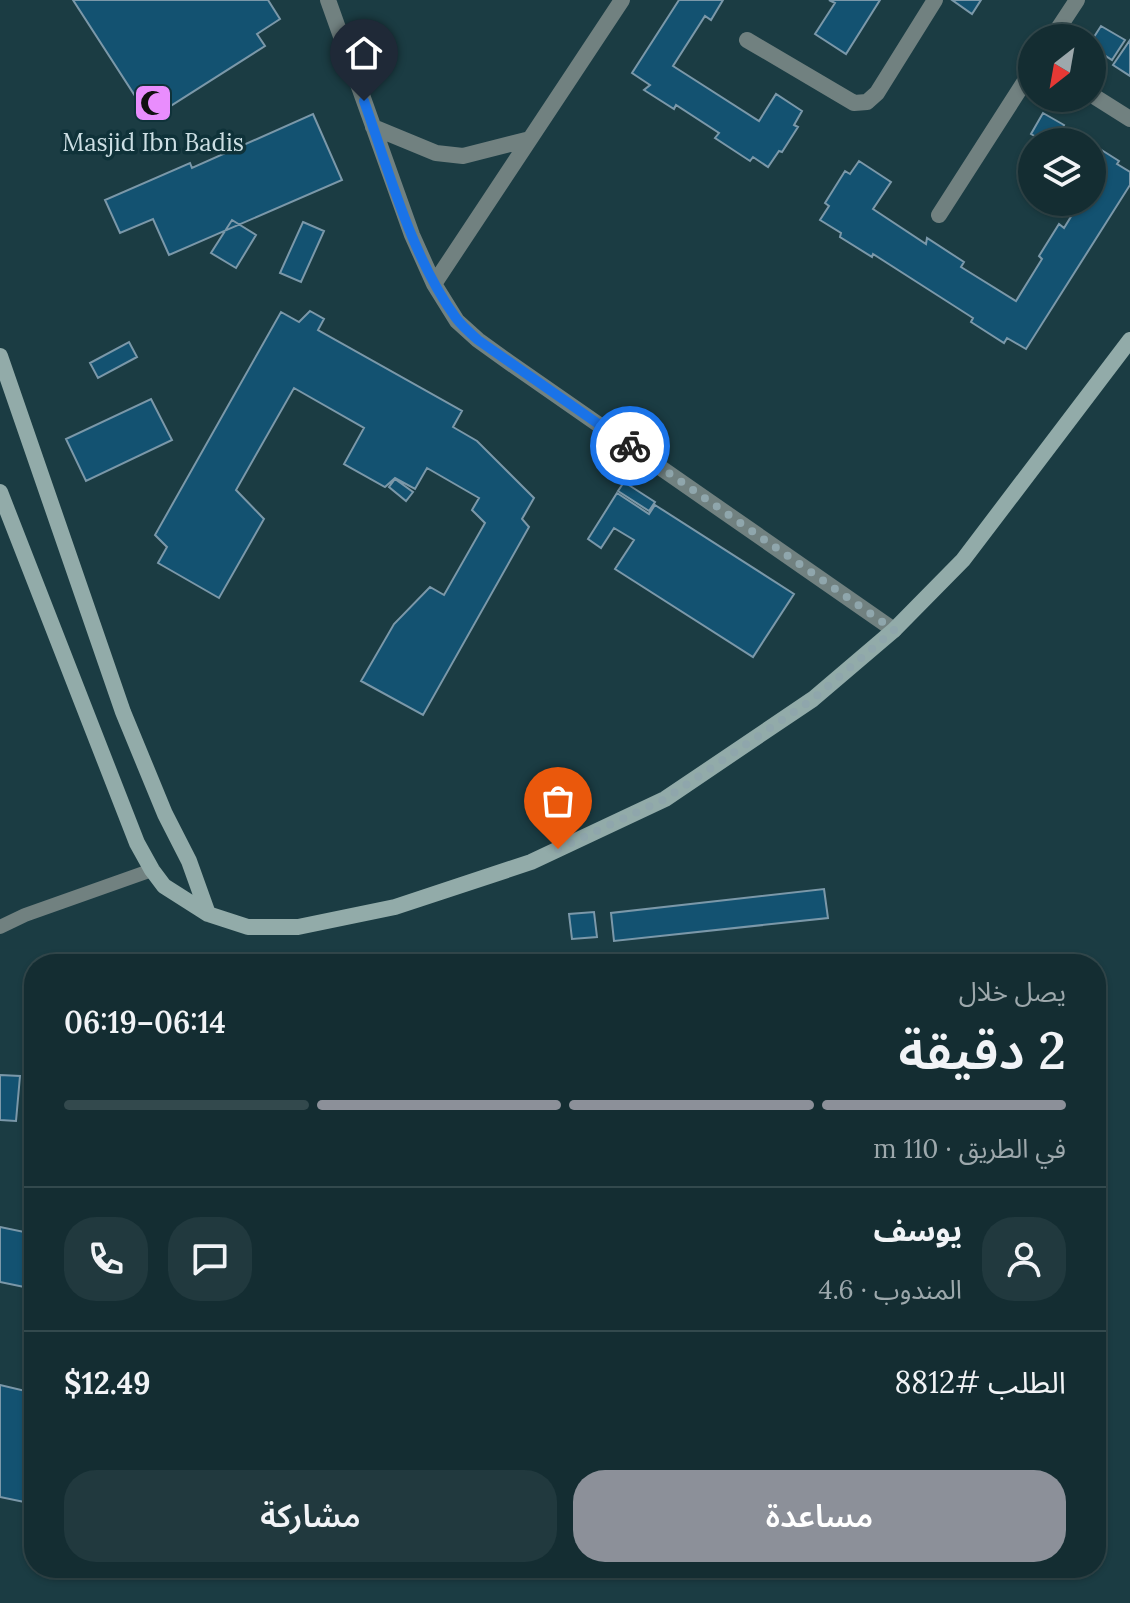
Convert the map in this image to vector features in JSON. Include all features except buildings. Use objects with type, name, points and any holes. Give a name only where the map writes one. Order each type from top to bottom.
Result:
[{"type":"street","points":[[328,0],[412,235],[434,284],[457,321],[478,340],[894,630]]},
{"type":"street","points":[[434,284],[622,0]]},
{"type":"street","points":[[747,40],[854,103],[867,102],[877,93],[935,0]]},
{"type":"street","points":[[1061,24],[1077,0]]},
{"type":"street","points":[[939,215],[1018,92]]},
{"type":"street","points":[[1106,104],[1130,119]]},
{"type":"street","points":[[373,127],[436,153],[463,156],[530,139]]},
{"type":"street","points":[[0,492],[137,843],[152,870],[164,886],[208,914],[248,927],[298,927],[395,907],[531,862],[665,799],[813,699],[894,630],[963,560],[1130,340]]},
{"type":"street","points":[[0,356],[123,712],[165,814],[189,861],[208,914]]},
{"type":"lane","points":[[0,927],[25,915],[152,870]]},
{"type":"way so far","points":[[558,849],[665,799],[813,699],[894,630],[630,446]]},
{"type":"place","name":"Masjid Ibn Badis","points":[[153,103]]},
{"type":"route","points":[[364,101],[412,235],[434,284],[457,321],[478,340],[630,446]]}]
